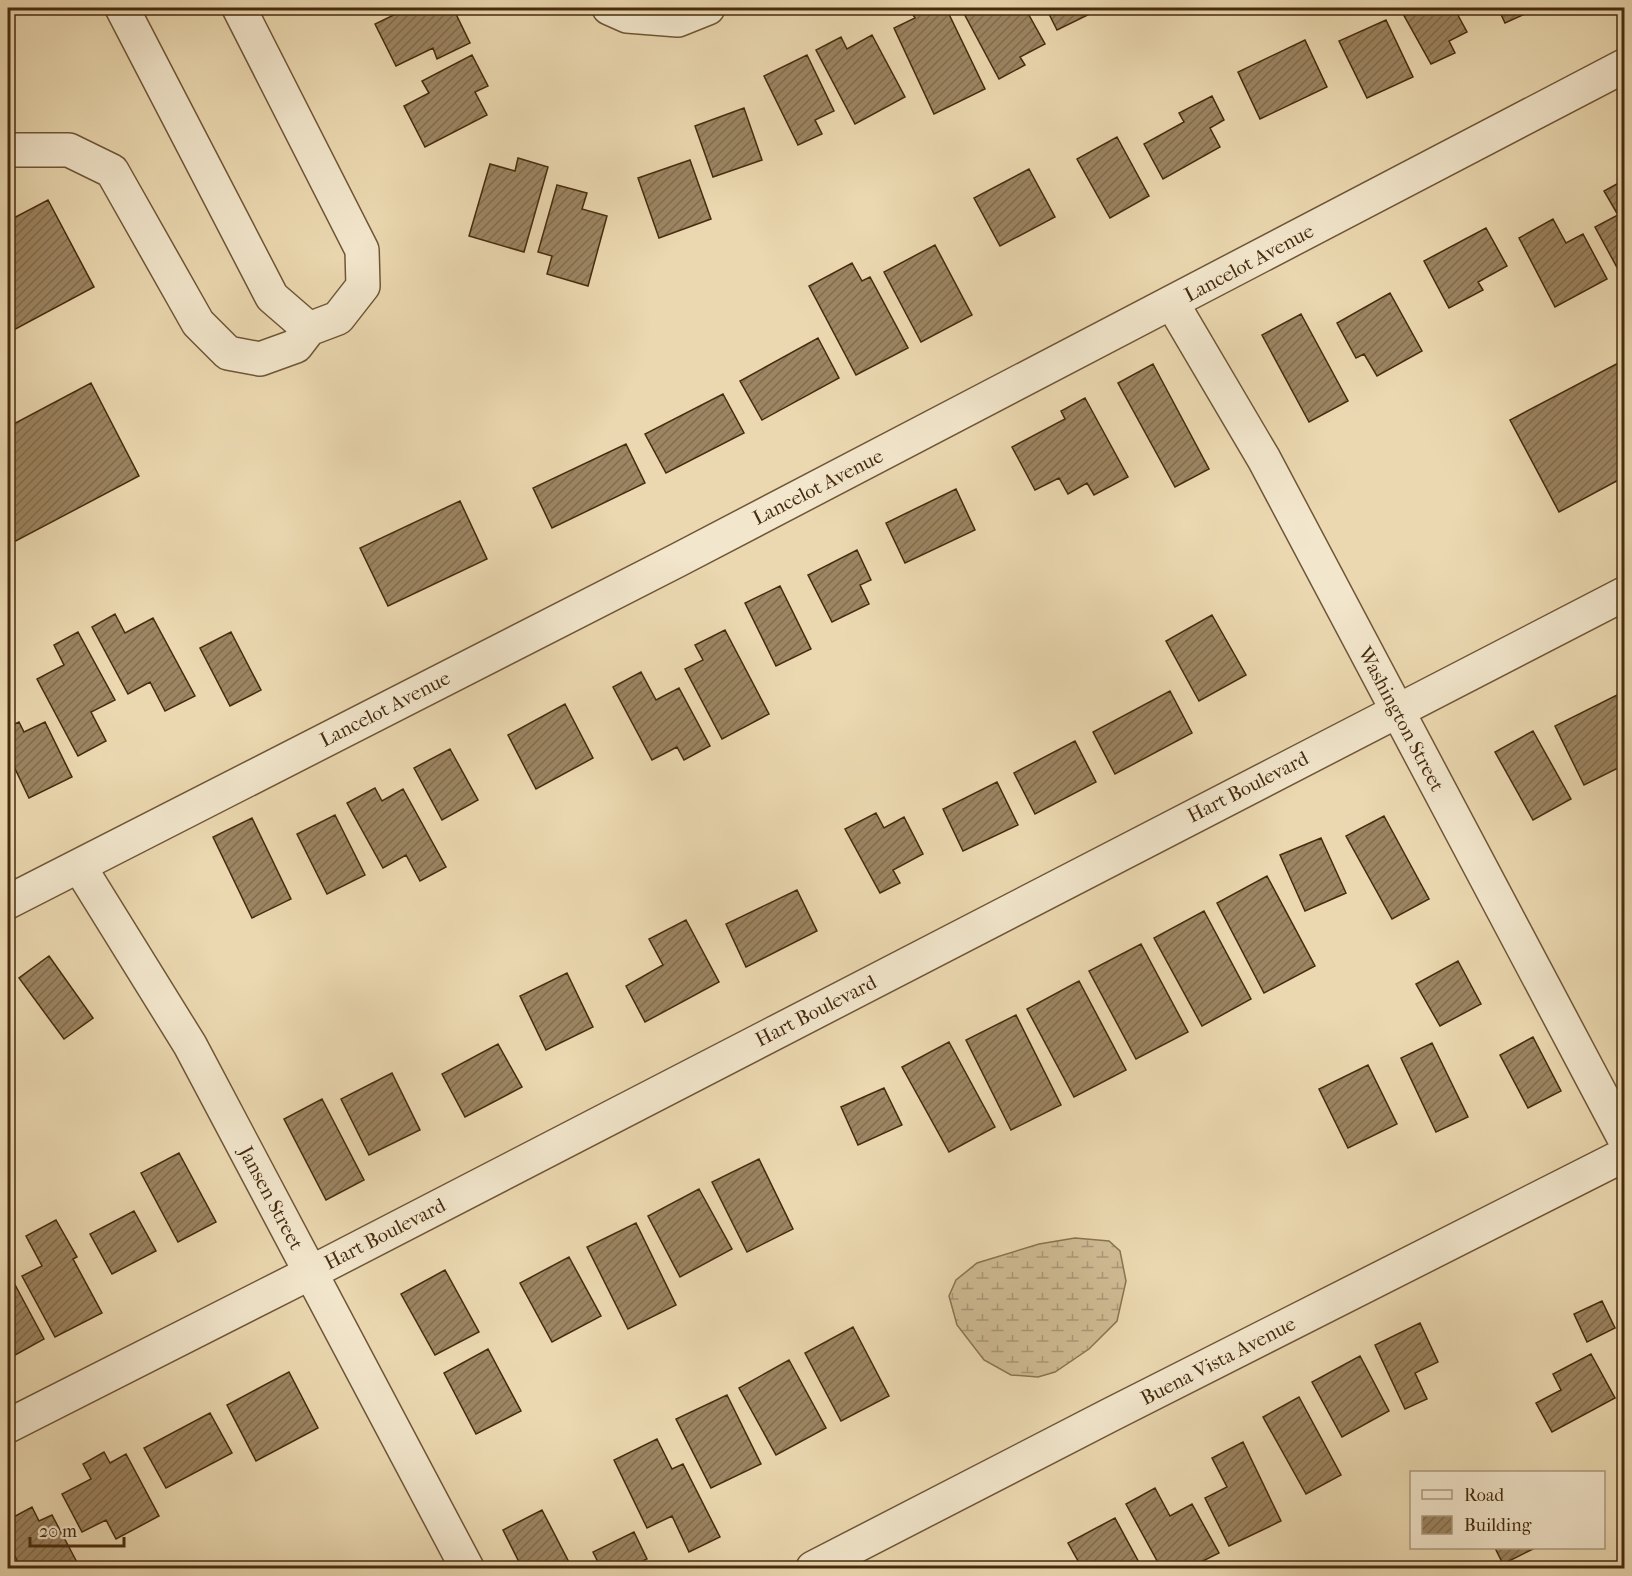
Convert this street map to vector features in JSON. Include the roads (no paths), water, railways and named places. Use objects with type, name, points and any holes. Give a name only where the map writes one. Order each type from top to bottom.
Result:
[{"type":"street","points":[[122,8],[272,297],[309,329]]},
{"type":"street","points":[[8,150],[69,150],[112,171],[198,323],[228,353],[260,359],[296,346],[309,329],[338,318],[363,286],[362,250],[239,8]]},
{"type":"street","points":[[609,8],[627,16],[678,20],[708,8]]},
{"type":"street","name":"Lancelot Avenue","points":[[8,902],[678,560],[1624,66]]},
{"type":"street","name":"Washington Street","points":[[1172,303],[1264,459],[1624,1138]]},
{"type":"street","name":"Hart Boulevard","points":[[8,1426],[310,1273],[1624,594]]},
{"type":"street","name":"Jansen Street","points":[[79,866],[190,1045],[467,1569]]},
{"type":"street","name":"Buena Vista Avenue","points":[[813,1569],[1624,1155]]}]
